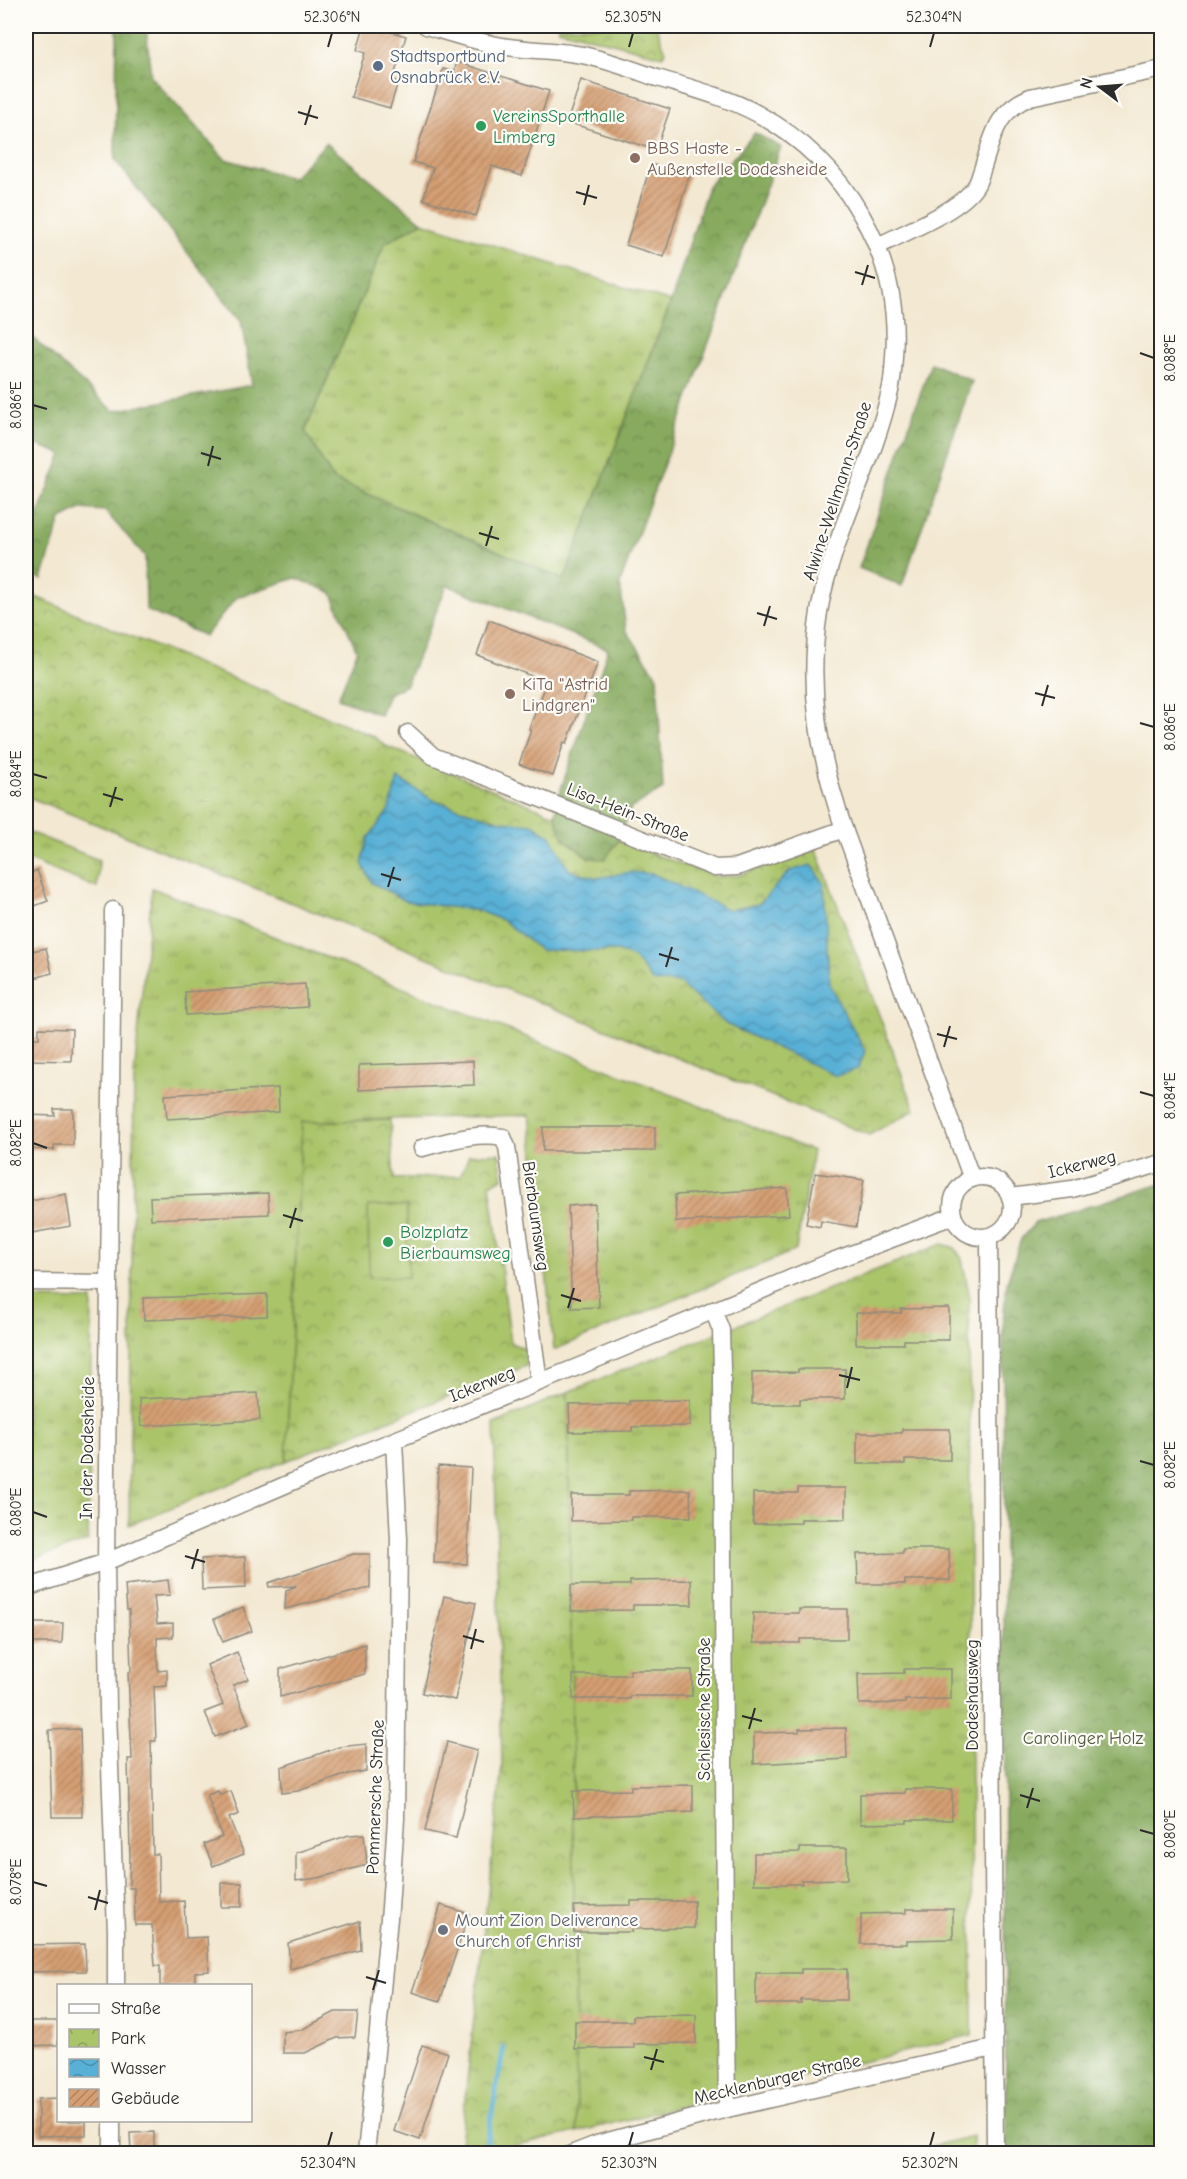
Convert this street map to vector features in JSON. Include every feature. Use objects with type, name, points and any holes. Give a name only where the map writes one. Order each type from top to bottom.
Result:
[{"type":"street","name":"Alwine-Wellmann-Straße","points":[[426,26],[469,39],[509,47],[586,56],[724,99],[758,114],[790,134],[827,165],[856,204],[878,246],[891,294],[895,341],[891,388],[878,437],[831,559],[819,612],[813,673],[817,729],[828,783],[972,1179]]},
{"type":"street","points":[[878,246],[961,203],[976,186],[997,127],[1004,113],[1015,103],[1030,97],[1161,69]]},
{"type":"street","name":"Lisa-Hein-Straße","points":[[408,733],[433,756],[715,868],[737,867],[844,829]]},
{"type":"street","name":"In der Dodesheide","points":[[113,910],[106,1562],[108,1723],[116,1984]]},
{"type":"street","name":"Bierbaumsweg","points":[[422,1148],[471,1136],[503,1137],[507,1147],[539,1382]]},
{"type":"street","name":"Ickerweg","points":[[1010,1197],[1072,1189],[1161,1163]]},
{"type":"street","points":[[989,1178],[998,1182],[1010,1197],[1011,1207],[1005,1225],[998,1232],[989,1236],[979,1237],[969,1234],[961,1229],[953,1216],[952,1202],[955,1192],[961,1185],[972,1179],[989,1178]]},
{"type":"street","name":"Ickerweg","points":[[26,1588],[106,1562],[320,1470],[830,1262],[953,1216]]},
{"type":"street","name":"Dodeshausweg","points":[[989,1236],[995,2154]]},
{"type":"street","points":[[26,1282],[108,1283]]},
{"type":"street","name":"Schlesische Straße","points":[[713,1310],[721,1330],[722,1370],[724,1947],[727,2109]]},
{"type":"street","name":"Pommersche Straße","points":[[366,2154],[390,1908],[396,1819],[399,1539],[394,1441]]},
{"type":"street","name":"Mecklenburger Straße","points":[[571,2154],[597,2144],[727,2109],[993,2048]]},
{"type":"street","points":[[112,2122],[112,2154]]},
{"type":"green space","points":[[117,26],[146,26],[151,77],[225,159],[292,178],[326,143],[422,222],[385,243],[305,431],[333,479],[564,580],[671,302],[708,186],[755,133],[781,147],[620,583],[626,630],[657,676],[663,789],[631,808],[618,841],[605,859],[589,858],[564,839],[555,815],[561,789],[608,649],[447,585],[406,685],[388,694],[380,715],[338,698],[357,651],[331,592],[296,578],[237,597],[205,636],[146,610],[145,556],[105,511],[81,509],[61,519],[42,579],[26,573],[26,545],[62,454],[26,441],[26,332],[114,411],[252,385],[241,321],[115,160]]},
{"type":"green space","points":[[559,26],[656,26],[666,52],[662,56],[558,29]]},
{"type":"green space","points":[[422,222],[671,302],[564,580],[333,479],[305,432],[385,243]]},
{"type":"green space","points":[[931,363],[972,381],[902,586],[859,568]]},
{"type":"green space","points":[[26,593],[373,736],[386,746],[555,815],[564,839],[589,858],[605,859],[618,841],[717,877],[740,875],[816,848],[915,1110],[869,1135],[26,796]]},
{"type":"green space","points":[[26,831],[99,860],[97,888],[26,859]]},
{"type":"green space","points":[[152,888],[813,1151],[796,1250],[554,1350],[530,1115],[302,1122],[286,1461],[129,1525],[134,1077]]},
{"type":"green space","points":[[390,1120],[394,1179],[460,1176],[469,1155],[499,1153],[503,1178],[490,1184],[511,1343],[525,1349],[526,1366],[286,1461],[302,1122]]},
{"type":"green space","name":"Carolinger Holz","points":[[1161,1184],[1161,2153],[1006,2153],[1003,1322],[1007,1282],[1021,1239],[1035,1223]]},
{"type":"green space","name":"Bolzplatz Bierbaumsweg","points":[[368,1206],[407,1206],[408,1277],[369,1277]]},
{"type":"green space","points":[[942,1244],[955,1248],[962,1259],[969,1293],[972,2035],[577,2132],[568,1392]]},
{"type":"green space","points":[[26,1299],[92,1300],[88,1541],[26,1562]]},
{"type":"green space","points":[[568,1392],[577,2132],[480,2153],[459,2153],[502,1766],[494,1424]]},
{"type":"green space","points":[[973,2136],[973,2153],[904,2153]]},
{"type":"water","points":[[398,779],[435,801],[501,821],[532,824],[551,836],[569,870],[598,878],[630,872],[653,874],[729,910],[759,904],[790,871],[811,865],[824,883],[829,984],[865,1051],[858,1069],[836,1076],[726,1024],[679,983],[653,982],[634,958],[617,951],[540,950],[504,921],[479,911],[406,901],[372,883],[362,863],[368,838],[389,810]]},
{"type":"building","points":[[364,26],[372,26],[406,36],[393,80],[398,82],[390,108],[351,97],[365,53],[357,50]]},
{"type":"building","name":"VereinsSporthalle Limberg","points":[[457,62],[549,91],[522,176],[492,166],[476,216],[423,199],[433,168],[413,162],[443,69],[454,72]]},
{"type":"building","points":[[581,80],[670,109],[656,150],[567,122]]},
{"type":"building","points":[[651,164],[689,176],[664,257],[626,245]]},
{"type":"building","points":[[489,620],[598,662],[567,743],[564,742],[553,776],[519,764],[531,730],[529,729],[547,682],[477,655]]},
{"type":"building","points":[[37,870],[48,901],[29,908],[26,900],[26,875]]},
{"type":"building","points":[[46,948],[52,973],[35,978],[28,952]]},
{"type":"building","points":[[305,984],[307,1007],[186,1015],[185,992]]},
{"type":"building","points":[[39,1028],[72,1029],[71,1061],[26,1060],[26,1038],[39,1038]]},
{"type":"building","points":[[473,1061],[474,1085],[359,1090],[359,1065]]},
{"type":"building","points":[[278,1088],[279,1112],[167,1119],[165,1095]]},
{"type":"building","points":[[54,1109],[73,1109],[73,1145],[54,1145],[54,1150],[26,1149],[26,1115],[55,1116]]},
{"type":"building","points":[[543,1127],[655,1127],[655,1151],[543,1151]]},
{"type":"building","points":[[815,1173],[864,1180],[856,1227],[821,1221],[820,1227],[806,1224]]},
{"type":"building","points":[[787,1188],[789,1215],[676,1222],[675,1195]]},
{"type":"building","points":[[268,1193],[269,1214],[151,1219],[150,1197]]},
{"type":"building","points":[[66,1194],[71,1226],[26,1234],[26,1202]]},
{"type":"building","points":[[595,1204],[599,1307],[572,1308],[568,1206]]},
{"type":"building","points":[[267,1294],[267,1316],[144,1320],[143,1298]]},
{"type":"building","points":[[949,1308],[949,1340],[904,1340],[904,1344],[856,1344],[856,1313],[901,1313],[901,1309]]},
{"type":"building","points":[[798,1369],[845,1369],[845,1399],[800,1399],[800,1404],[752,1404],[752,1373],[798,1372]]},
{"type":"building","points":[[258,1393],[260,1420],[141,1426],[139,1399]]},
{"type":"building","points":[[690,1400],[690,1426],[632,1427],[632,1431],[570,1432],[569,1405]]},
{"type":"building","points":[[902,1429],[950,1429],[950,1460],[905,1460],[905,1464],[857,1464],[857,1433],[902,1433]]},
{"type":"building","points":[[438,1466],[471,1468],[467,1564],[434,1563]]},
{"type":"building","points":[[798,1488],[846,1488],[846,1519],[801,1519],[801,1523],[753,1524],[753,1493],[798,1493]]},
{"type":"building","points":[[690,1490],[691,1517],[631,1517],[631,1520],[571,1521],[571,1495],[629,1495],[629,1491]]},
{"type":"building","points":[[903,1549],[949,1549],[950,1580],[905,1580],[905,1584],[858,1584],[857,1554],[903,1553]]},
{"type":"building","points":[[353,1554],[370,1554],[370,1588],[285,1609],[286,1590],[296,1586],[269,1587],[268,1583]]},
{"type":"building","points":[[245,1557],[246,1588],[202,1590],[201,1559]]},
{"type":"building","points":[[168,1580],[170,1595],[154,1596],[157,1624],[173,1623],[173,1637],[157,1638],[158,1671],[167,1670],[167,1686],[154,1687],[156,1741],[151,1741],[153,1854],[158,1854],[159,1902],[184,1901],[186,1938],[207,1937],[209,1971],[195,1972],[195,1984],[160,1984],[160,1966],[155,1966],[152,1925],[135,1925],[134,1888],[129,1888],[128,1759],[132,1759],[128,1672],[131,1672],[129,1610],[127,1610],[125,1585]]},
{"type":"building","points":[[691,1580],[692,1605],[633,1605],[633,1610],[571,1611],[571,1585],[630,1585],[630,1581]]},
{"type":"building","points":[[444,1596],[476,1603],[455,1700],[422,1693]]},
{"type":"building","points":[[243,1607],[252,1631],[223,1642],[214,1619]]},
{"type":"building","points":[[799,1609],[847,1609],[847,1639],[800,1639],[800,1643],[753,1643],[753,1613],[799,1613]]},
{"type":"building","points":[[26,1623],[63,1623],[62,1643],[27,1643]]},
{"type":"building","points":[[365,1644],[365,1674],[280,1697],[280,1669]]},
{"type":"building","points":[[237,1652],[248,1679],[233,1685],[249,1724],[215,1737],[205,1712],[223,1705],[207,1665]]},
{"type":"building","points":[[904,1669],[951,1669],[951,1699],[859,1704],[858,1674],[904,1673]]},
{"type":"building","points":[[630,1670],[692,1670],[692,1696],[573,1699],[573,1675],[630,1675]]},
{"type":"building","points":[[846,1728],[847,1759],[754,1764],[754,1733]]},
{"type":"building","points":[[80,1729],[82,1817],[52,1817],[49,1730]]},
{"type":"building","points":[[447,1742],[477,1750],[456,1838],[425,1831]]},
{"type":"building","points":[[366,1744],[366,1771],[348,1774],[298,1791],[282,1793],[281,1767],[339,1747]]},
{"type":"building","points":[[693,1785],[693,1812],[574,1817],[573,1791],[631,1790],[631,1786]]},
{"type":"building","points":[[905,1789],[952,1789],[952,1820],[907,1820],[907,1823],[860,1824],[860,1794],[905,1793]]},
{"type":"building","points":[[218,1791],[220,1795],[231,1791],[239,1814],[229,1818],[244,1854],[213,1866],[204,1844],[222,1837],[207,1795]]},
{"type":"building","points":[[364,1834],[367,1865],[318,1878],[296,1881],[296,1853],[349,1835]]},
{"type":"building","points":[[800,1848],[847,1848],[847,1879],[801,1880],[802,1884],[754,1884],[754,1853],[800,1852]]},
{"type":"building","points":[[221,1883],[242,1883],[242,1907],[221,1907]]},
{"type":"building","points":[[631,1901],[694,1901],[694,1928],[632,1929],[632,1932],[574,1932],[574,1906],[631,1905]]},
{"type":"building","points":[[441,1905],[469,1914],[440,2001],[412,1992]]},
{"type":"building","points":[[906,1909],[953,1909],[953,1939],[907,1940],[907,1944],[861,1944],[861,1914],[906,1913]]},
{"type":"building","points":[[360,1921],[361,1950],[290,1969],[288,1943]]},
{"type":"building","points":[[85,1944],[86,1971],[26,1972],[26,1945]]},
{"type":"building","points":[[801,1969],[847,1969],[847,2000],[801,2000],[801,2004],[756,2004],[756,1973],[801,1973]]},
{"type":"building","points":[[335,2012],[358,2012],[355,2037],[337,2038],[305,2053],[283,2053],[283,2032],[301,2030]]},
{"type":"building","points":[[696,2015],[696,2043],[634,2044],[634,2048],[575,2049],[575,2021],[633,2021],[633,2016]]},
{"type":"building","points":[[26,2021],[57,2021],[57,2045],[26,2046]]},
{"type":"building","points":[[422,2045],[448,2053],[420,2140],[394,2131]]},
{"type":"building","points":[[57,2098],[57,2122],[86,2122],[86,2135],[38,2136],[38,2099]]},
{"type":"building","points":[[154,2132],[154,2154],[131,2154],[130,2133]]},
{"type":"waterway","points":[[486,2145],[504,2047]]},
{"type":"place","name":"Stadtsportbund Osnabrück e.V.","points":[[378,66]]},
{"type":"place","name":"VereinsSporthalle Limberg","points":[[481,126]]},
{"type":"place","name":"BBS Haste - Außenstelle Dodesheide","points":[[635,158]]},
{"type":"place","name":"KiTa \"Astrid Lindgren\"","points":[[510,694]]},
{"type":"place","name":"Bolzplatz Bierbaumsweg","points":[[388,1242]]},
{"type":"place","name":"Mount Zion Deliverance Church of Christ","points":[[443,1930]]}]
